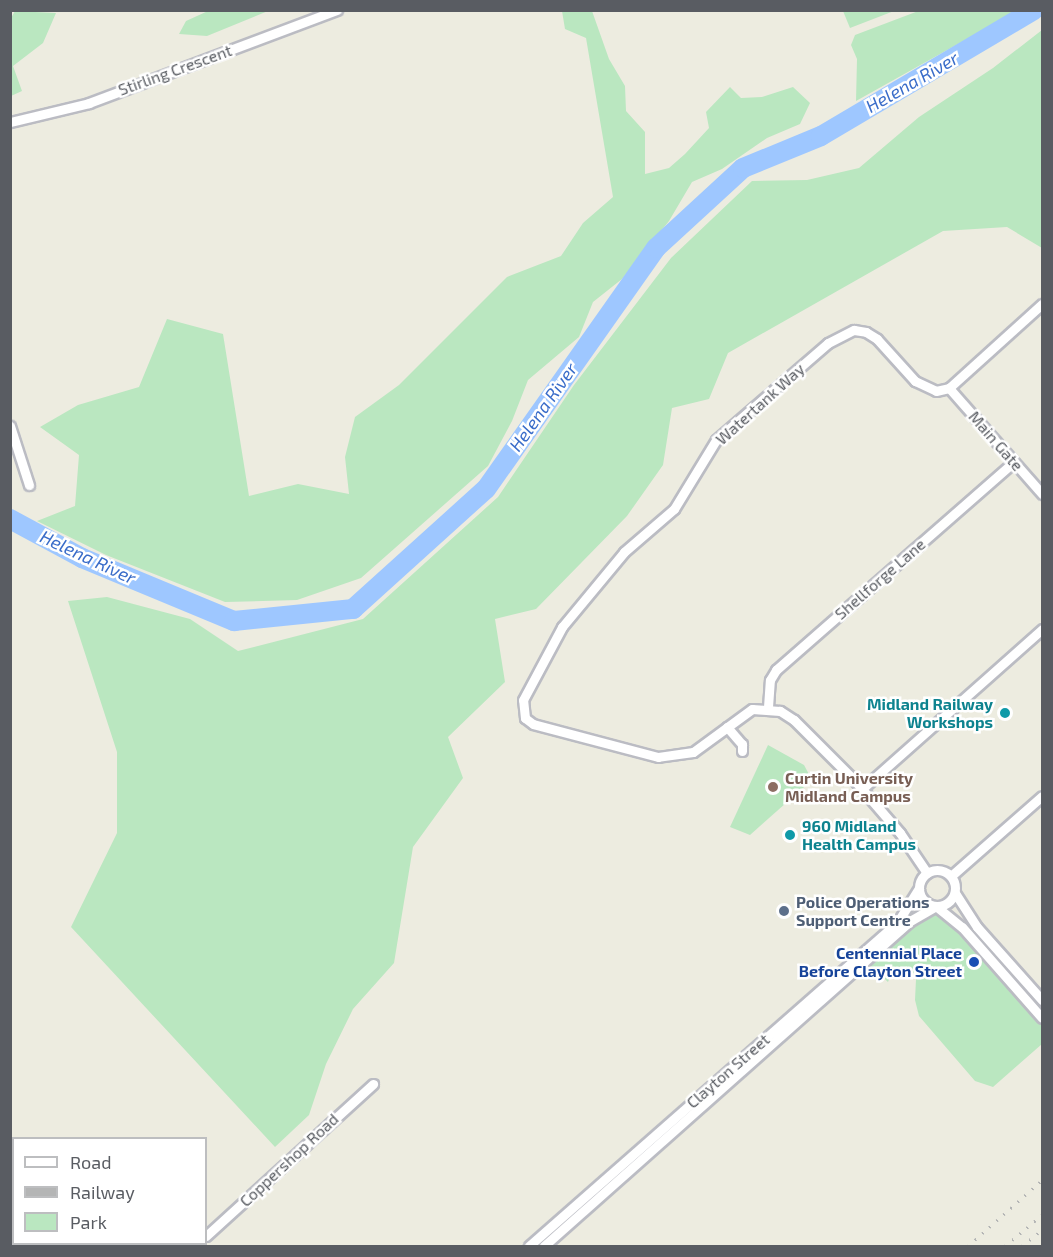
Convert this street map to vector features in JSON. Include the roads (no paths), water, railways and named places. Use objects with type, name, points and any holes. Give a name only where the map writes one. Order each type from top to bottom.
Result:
[{"type":"street","name":"Stirling Crescent","points":[[10,122],[88,103],[337,10]]},
{"type":"street","points":[[949,388],[1042,304]]},
{"type":"street","name":"Watertank Way","points":[[727,727],[693,752],[658,757],[549,730],[525,718],[524,700],[562,627],[624,552],[674,509],[716,440],[828,343],[854,330],[866,333],[877,339],[925,388],[949,388]]},
{"type":"street","name":"Main Gate","points":[[949,388],[1042,494]]},
{"type":"street","points":[[10,426],[29,485]]},
{"type":"street","name":"Shellforge Lane","points":[[768,707],[770,680],[776,670],[1014,462]]},
{"type":"street","points":[[862,789],[1042,629]]},
{"type":"street","points":[[742,751],[742,744],[727,727],[753,709],[768,707],[794,720],[862,789],[900,833],[927,873]]},
{"type":"street","points":[[951,876],[1042,796]]},
{"type":"street","points":[[927,873],[942,871],[951,876],[955,893],[977,927],[1042,1000]]},
{"type":"street","points":[[927,873],[919,888],[921,898],[962,927],[1042,1018]]},
{"type":"street","name":"Clayton Street","points":[[529,1246],[897,922],[919,888]]},
{"type":"street","points":[[936,907],[949,903],[955,893]]},
{"type":"street","name":"Clayton Street","points":[[544,1246],[910,921],[936,907]]},
{"type":"street","name":"Coppershop Road","points":[[207,1235],[373,1084]]},
{"type":"waterway","name":"Helena River","points":[[10,519],[82,558],[234,621],[353,609],[486,489],[656,248],[743,168],[821,136],[1034,10]]},
{"type":"railway","points":[[968,1246],[1042,1180]]},
{"type":"railway","points":[[1005,1246],[1042,1215]]},
{"type":"railway","points":[[1022,1246],[1042,1230]]},
{"type":"place","name":"Midland Railway Workshops","points":[[1005,713]]},
{"type":"place","name":"Curtin University Midland Campus","points":[[773,787]]},
{"type":"place","name":"960 Midland Health Campus","points":[[790,835]]},
{"type":"place","name":"Police Operations Support Centre","points":[[784,911]]},
{"type":"place","name":"Centennial Place Before Clayton Street","points":[[974,962]]}]
